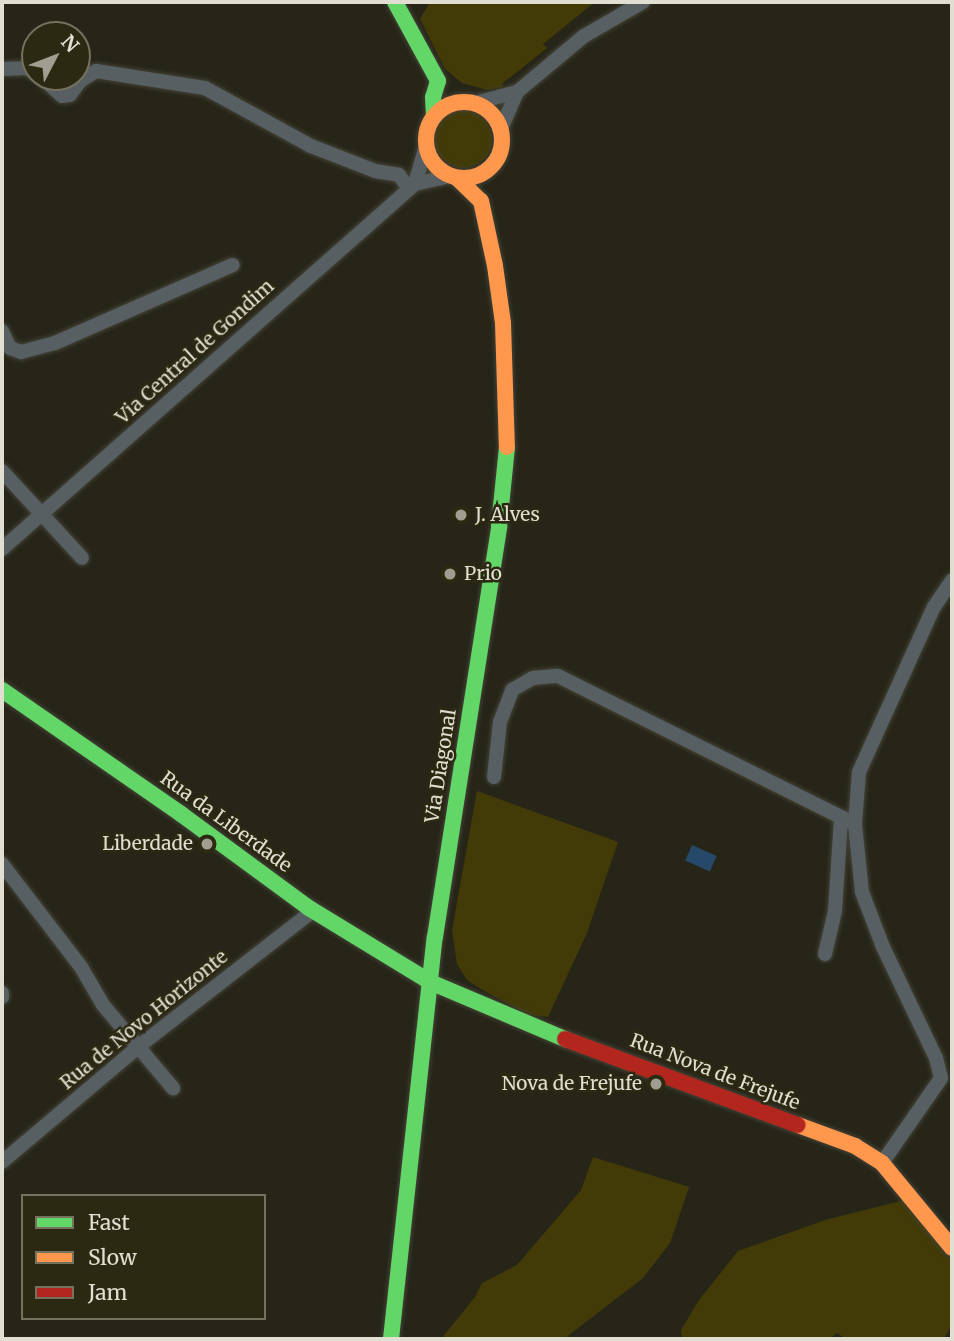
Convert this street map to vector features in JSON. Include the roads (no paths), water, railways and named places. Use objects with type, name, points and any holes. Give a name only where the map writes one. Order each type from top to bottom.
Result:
[{"type":"main road","points":[[395,2],[438,81],[447,84],[496,118],[501,129],[503,142],[481,201],[454,177],[435,166],[426,146],[426,133],[434,116],[449,104],[471,102]]},
{"type":"main road","points":[[434,116],[433,97],[438,81]]},
{"type":"main road","points":[[454,177],[470,178],[493,166]]},
{"type":"main road","name":"Via Diagonal","points":[[391,1339],[430,982],[497,539],[508,442],[503,323],[495,266],[481,201]]},
{"type":"main road","name":"Rua da Liberdade","points":[[2,690],[181,814],[313,911],[430,982]]},
{"type":"main road","name":"Rua Nova de Frejufe","points":[[430,982],[555,1035],[855,1146],[882,1163],[952,1248]]},
{"type":"street","points":[[501,129],[517,92],[584,36],[643,2]]},
{"type":"street","points":[[2,69],[21,68]]},
{"type":"street","points":[[91,74],[96,71],[205,88],[312,146],[375,171],[398,175],[412,186],[426,146]]},
{"type":"street","points":[[56,91],[62,96],[70,95],[73,91]]},
{"type":"street","points":[[471,102],[517,92]]},
{"type":"street","name":"Via Central de Gondim","points":[[2,549],[412,186],[454,177]]},
{"type":"street","points":[[2,331],[10,348],[21,352],[55,343],[233,265]]},
{"type":"street","points":[[2,471],[82,558]]},
{"type":"street","points":[[882,1163],[946,1081],[883,947],[862,892],[855,824],[859,772],[934,607],[952,580]]},
{"type":"street","points":[[494,777],[500,722],[512,690],[533,678],[558,676],[855,824]]},
{"type":"street","points":[[825,954],[835,911],[841,817]]},
{"type":"street","points":[[2,864],[81,967],[103,1005],[173,1088]]},
{"type":"street","name":"Rua de Novo Horizonte","points":[[2,1162],[138,1048],[313,911]]},
{"type":"water","points":[[692,845],[717,856],[710,872],[685,861]]},
{"type":"place","name":"J. Alves","points":[[461,515]]},
{"type":"place","name":"Prio","points":[[450,574]]},
{"type":"place","name":"Liberdade","points":[[207,844]]},
{"type":"place","name":"Nova de Frejufe","points":[[656,1084]]}]
